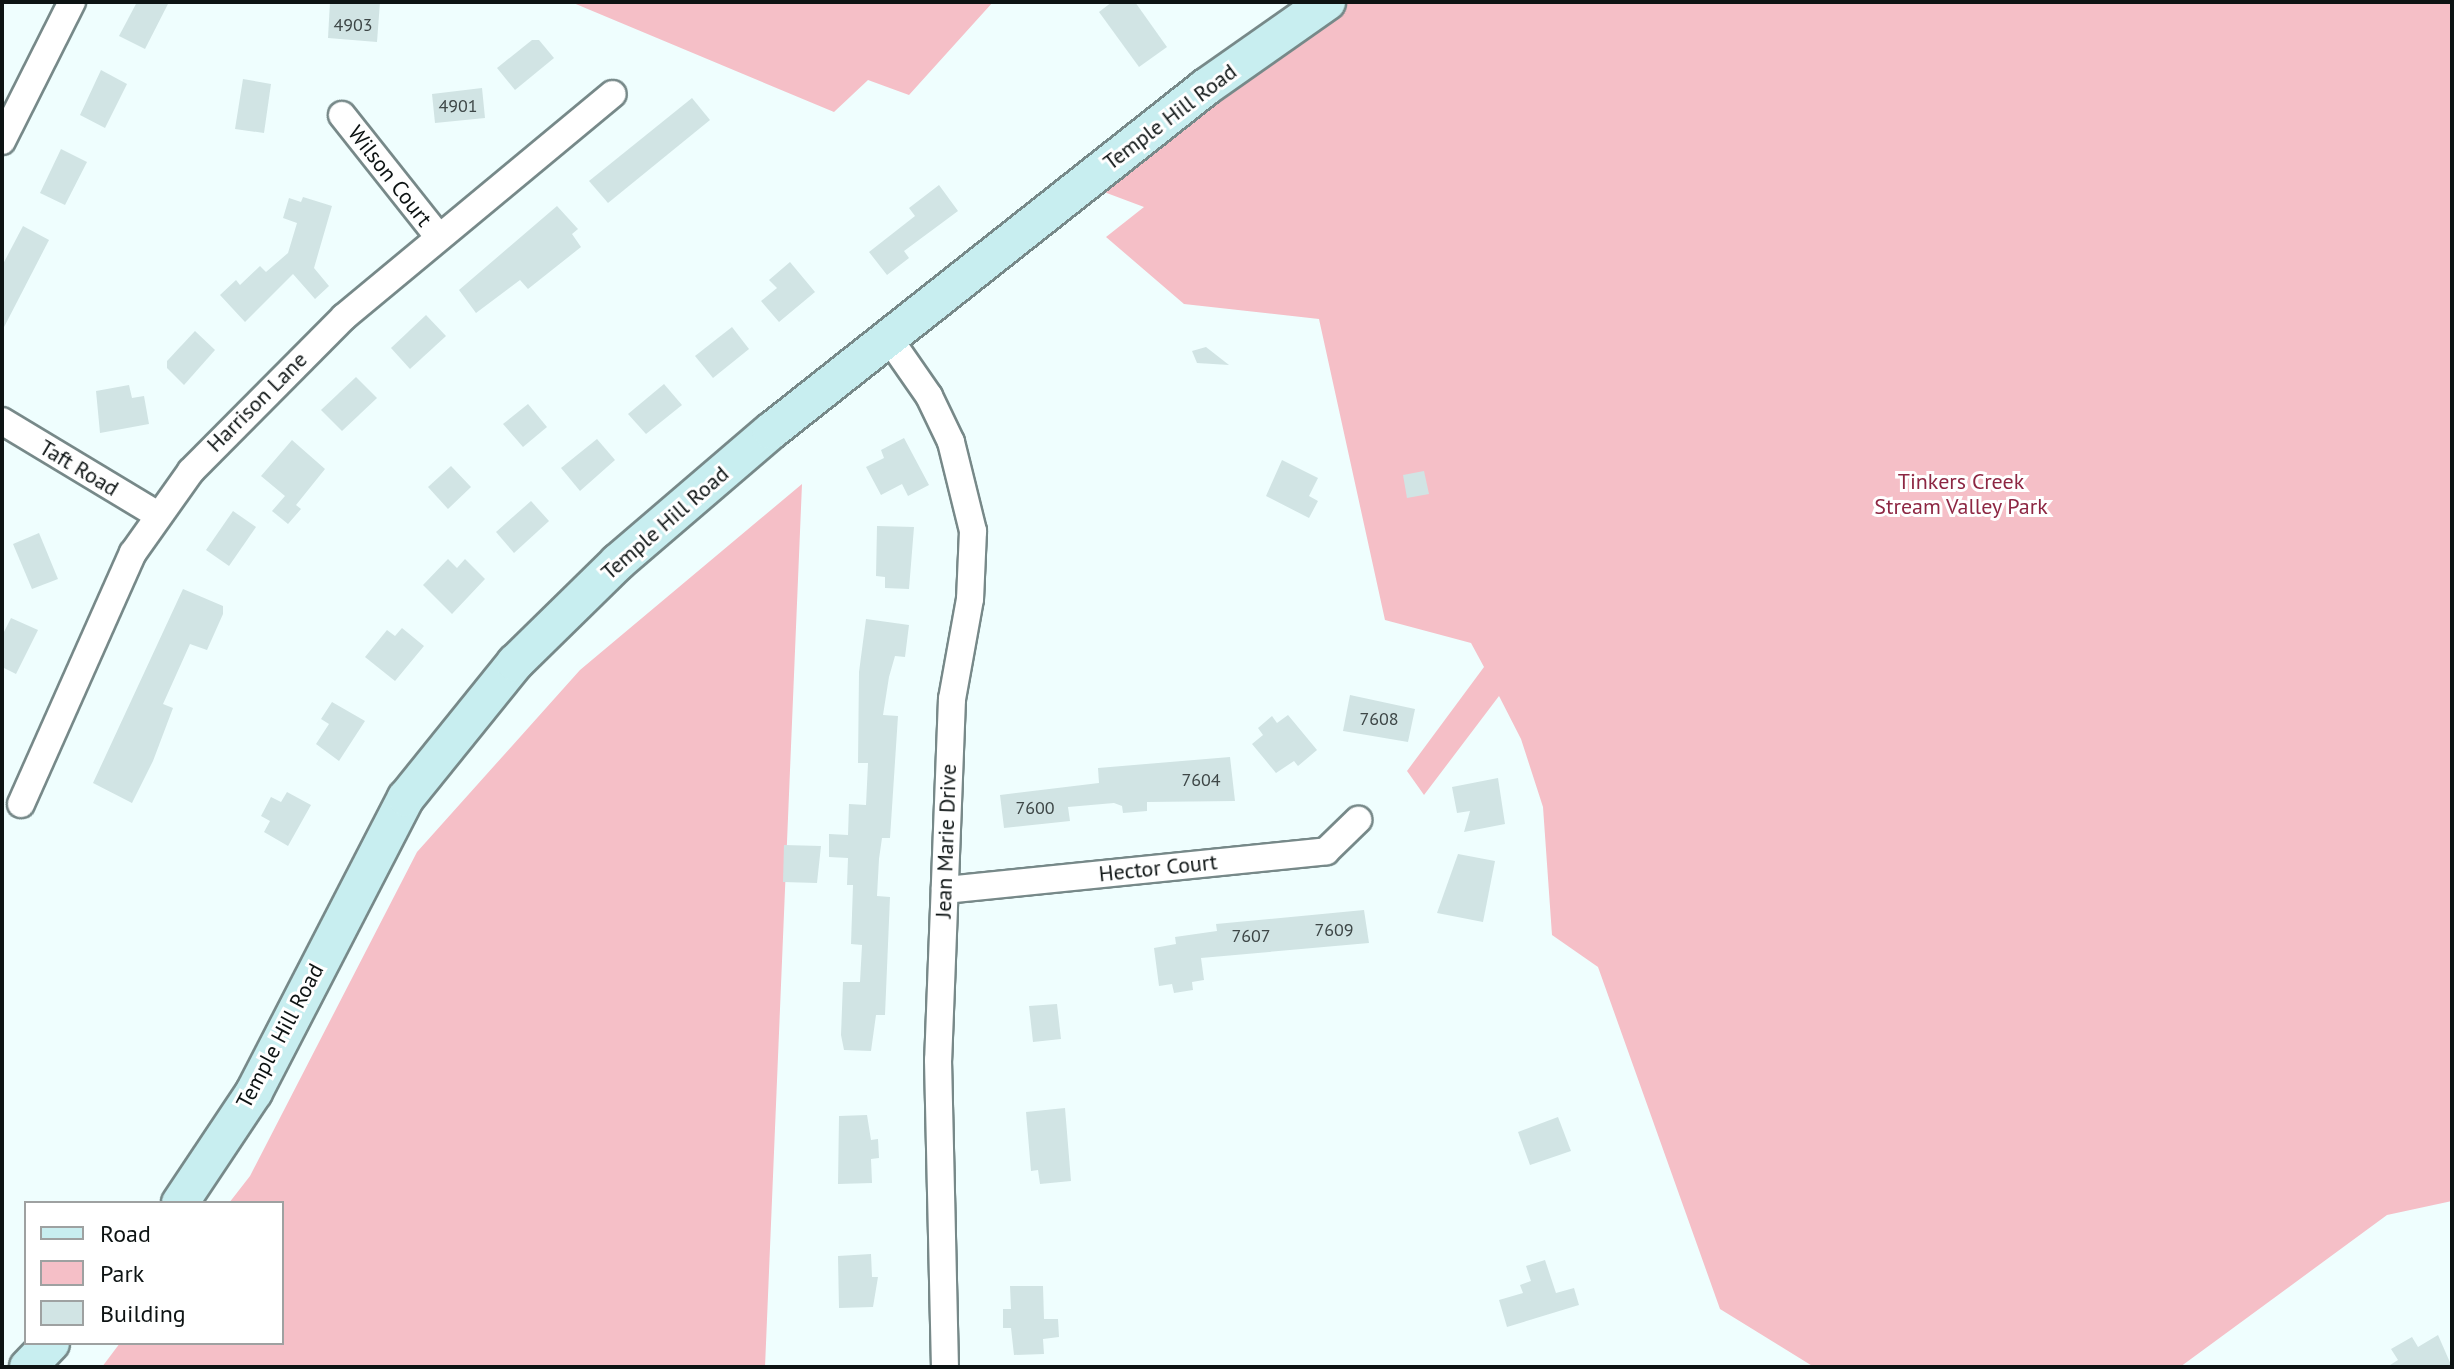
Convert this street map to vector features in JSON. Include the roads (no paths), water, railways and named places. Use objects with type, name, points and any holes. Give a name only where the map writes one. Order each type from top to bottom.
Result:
[{"type":"main road","name":"Temple Hill Road","points":[[181,1201],[254,1092],[406,798],[479,702],[618,562],[888,337],[1206,87],[1327,2]]},
{"type":"main road","points":[[28,1367],[49,1345]]},
{"type":"street","points":[[2,141],[72,2]]},
{"type":"street","name":"Harrison Lane","points":[[21,804],[133,553],[156,514],[273,382],[438,236],[613,94]]},
{"type":"street","name":"Wilson Court","points":[[342,115],[438,236]]},
{"type":"street","name":"Jean Marie Drive","points":[[888,337],[929,396],[951,442],[973,531],[970,599],[952,699],[938,1060],[945,1367]]},
{"type":"street","name":"Taft Road","points":[[2,421],[156,514]]},
{"type":"street","name":"Hector Court","points":[[945,890],[1326,851],[1358,820]]},
{"type":"park label","name":"Tinkers Creek Stream Valley Park","points":[[1961,494]]}]
